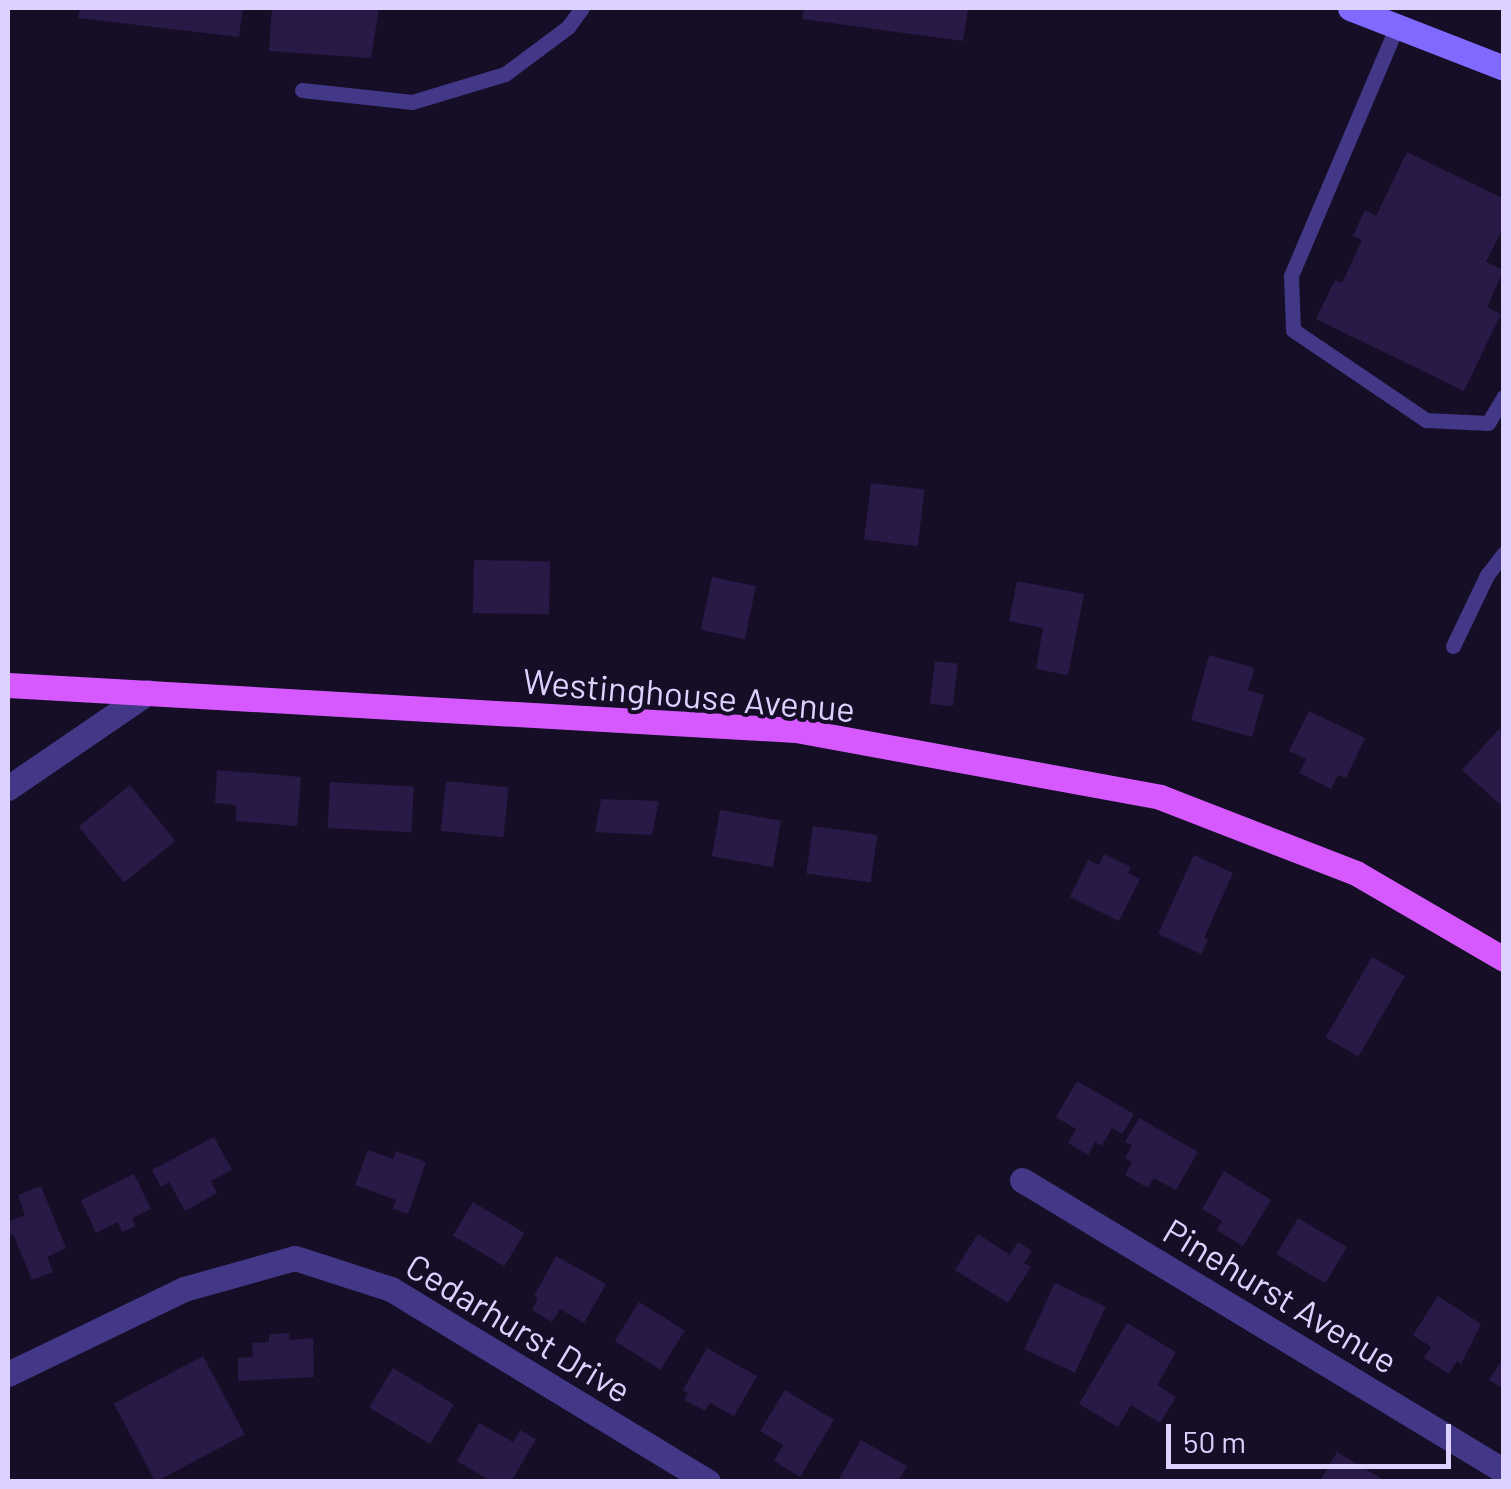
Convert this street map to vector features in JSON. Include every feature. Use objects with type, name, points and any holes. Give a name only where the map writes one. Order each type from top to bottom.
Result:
[{"type":"main road","points":[[1350,8],[1504,68]]},
{"type":"main road","name":"Westinghouse Avenue","points":[[8,686],[796,730],[1160,796],[1356,872],[1504,958]]},
{"type":"street","points":[[8,788],[148,692]]},
{"type":"street","name":"Pinehurst Avenue","points":[[1022,1180],[1504,1471]]},
{"type":"street","name":"Cedarhurst Drive","points":[[8,1374],[184,1289],[295,1258],[391,1289],[708,1482]]},
{"type":"lane","points":[[302,90],[412,102],[505,74],[568,27],[582,8]]},
{"type":"lane","points":[[1396,26],[1291,276],[1293,330],[1426,420],[1488,423],[1504,396]]},
{"type":"lane","points":[[1453,646],[1487,575],[1504,554]]},
{"type":"building","points":[[80,8],[243,8],[239,37],[78,18]]},
{"type":"building","points":[[272,8],[379,8],[371,58],[269,51]]},
{"type":"building","points":[[804,8],[968,8],[963,41],[802,19]]},
{"type":"building","points":[[1407,152],[1504,199],[1504,226],[1486,262],[1504,270],[1487,307],[1501,314],[1464,391],[1316,319],[1335,280],[1342,283],[1362,240],[1353,236],[1365,210],[1376,216]]},
{"type":"building","points":[[871,483],[925,490],[918,546],[864,540]]},
{"type":"building","points":[[474,560],[550,561],[549,614],[473,613]]},
{"type":"building","points":[[712,577],[756,586],[745,639],[701,630]]},
{"type":"building","points":[[1017,581],[1084,594],[1068,675],[1036,669],[1043,628],[1009,621]]},
{"type":"building","points":[[1209,655],[1255,668],[1248,690],[1264,695],[1252,737],[1191,720]]},
{"type":"building","points":[[935,661],[958,664],[953,706],[930,704]]},
{"type":"building","points":[[1309,711],[1365,738],[1346,778],[1338,775],[1331,789],[1299,773],[1306,759],[1289,751]]},
{"type":"building","points":[[1499,729],[1504,733],[1504,808],[1462,770]]},
{"type":"building","points":[[217,770],[301,777],[297,826],[236,821],[236,805],[215,803]]},
{"type":"building","points":[[446,781],[509,788],[503,837],[441,831]]},
{"type":"building","points":[[330,782],[414,786],[411,832],[328,828]]},
{"type":"building","points":[[130,785],[175,841],[124,882],[79,827]]},
{"type":"building","points":[[601,799],[659,801],[652,835],[595,832]]},
{"type":"building","points":[[720,810],[781,821],[773,867],[712,856]]},
{"type":"building","points":[[813,826],[877,835],[871,883],[806,874]]},
{"type":"building","points":[[1104,854],[1131,867],[1128,873],[1140,879],[1119,921],[1070,897],[1088,860],[1099,865]]},
{"type":"building","points":[[1194,855],[1233,873],[1204,938],[1208,940],[1201,954],[1158,934]]},
{"type":"building","points":[[1372,957],[1405,976],[1358,1057],[1326,1038]]},
{"type":"building","points":[[1077,1081],[1134,1114],[1122,1134],[1112,1128],[1102,1146],[1095,1142],[1088,1155],[1068,1143],[1076,1129],[1056,1117]]},
{"type":"building","points":[[1139,1118],[1198,1152],[1176,1190],[1154,1178],[1148,1188],[1125,1175],[1132,1162],[1125,1158],[1132,1145],[1125,1142]]},
{"type":"building","points":[[214,1137],[232,1170],[211,1181],[217,1193],[185,1211],[169,1182],[161,1187],[152,1170]]},
{"type":"building","points":[[368,1150],[393,1159],[396,1151],[426,1162],[408,1214],[393,1209],[396,1200],[355,1185]]},
{"type":"building","points":[[1224,1171],[1271,1200],[1243,1246],[1217,1230],[1222,1221],[1202,1209]]},
{"type":"building","points":[[134,1174],[151,1209],[132,1218],[135,1226],[122,1232],[118,1222],[96,1233],[81,1200]]},
{"type":"building","points":[[41,1186],[66,1248],[47,1257],[53,1272],[32,1280],[13,1234],[8,1237],[8,1222],[25,1215],[18,1195]]},
{"type":"building","points":[[473,1202],[524,1233],[504,1266],[453,1235]]},
{"type":"building","points":[[1298,1218],[1347,1247],[1325,1283],[1276,1254]]},
{"type":"building","points":[[978,1234],[1010,1255],[1018,1242],[1032,1251],[1024,1263],[1031,1267],[1008,1303],[955,1270]]},
{"type":"building","points":[[556,1256],[606,1284],[584,1323],[560,1309],[552,1322],[532,1310],[538,1298],[534,1296]]},
{"type":"building","points":[[1055,1283],[1106,1307],[1075,1373],[1024,1349]]},
{"type":"building","points":[[1438,1296],[1481,1324],[1461,1364],[1457,1361],[1449,1374],[1424,1358],[1431,1347],[1413,1335]]},
{"type":"building","points":[[639,1302],[685,1331],[660,1370],[615,1341]]},
{"type":"building","points":[[1127,1323],[1176,1352],[1157,1385],[1176,1397],[1160,1423],[1131,1405],[1118,1427],[1079,1404]]},
{"type":"building","points":[[289,1333],[290,1340],[313,1338],[314,1377],[238,1381],[238,1358],[253,1357],[252,1343],[269,1342],[269,1334]]},
{"type":"building","points":[[707,1348],[757,1376],[734,1416],[710,1403],[705,1411],[684,1400],[688,1393],[683,1390]]},
{"type":"building","points":[[203,1356],[245,1435],[156,1482],[114,1403]]},
{"type":"building","points":[[1504,1357],[1504,1389],[1489,1380]]},
{"type":"building","points":[[393,1368],[454,1405],[430,1444],[369,1407]]},
{"type":"building","points":[[785,1390],[834,1420],[800,1477],[774,1461],[783,1445],[760,1431]]},
{"type":"building","points":[[479,1423],[513,1442],[520,1430],[536,1439],[511,1482],[492,1482],[457,1461]]},
{"type":"building","points":[[861,1440],[907,1466],[898,1482],[837,1482]]},
{"type":"building","points":[[1337,1452],[1387,1482],[1319,1482]]}]
